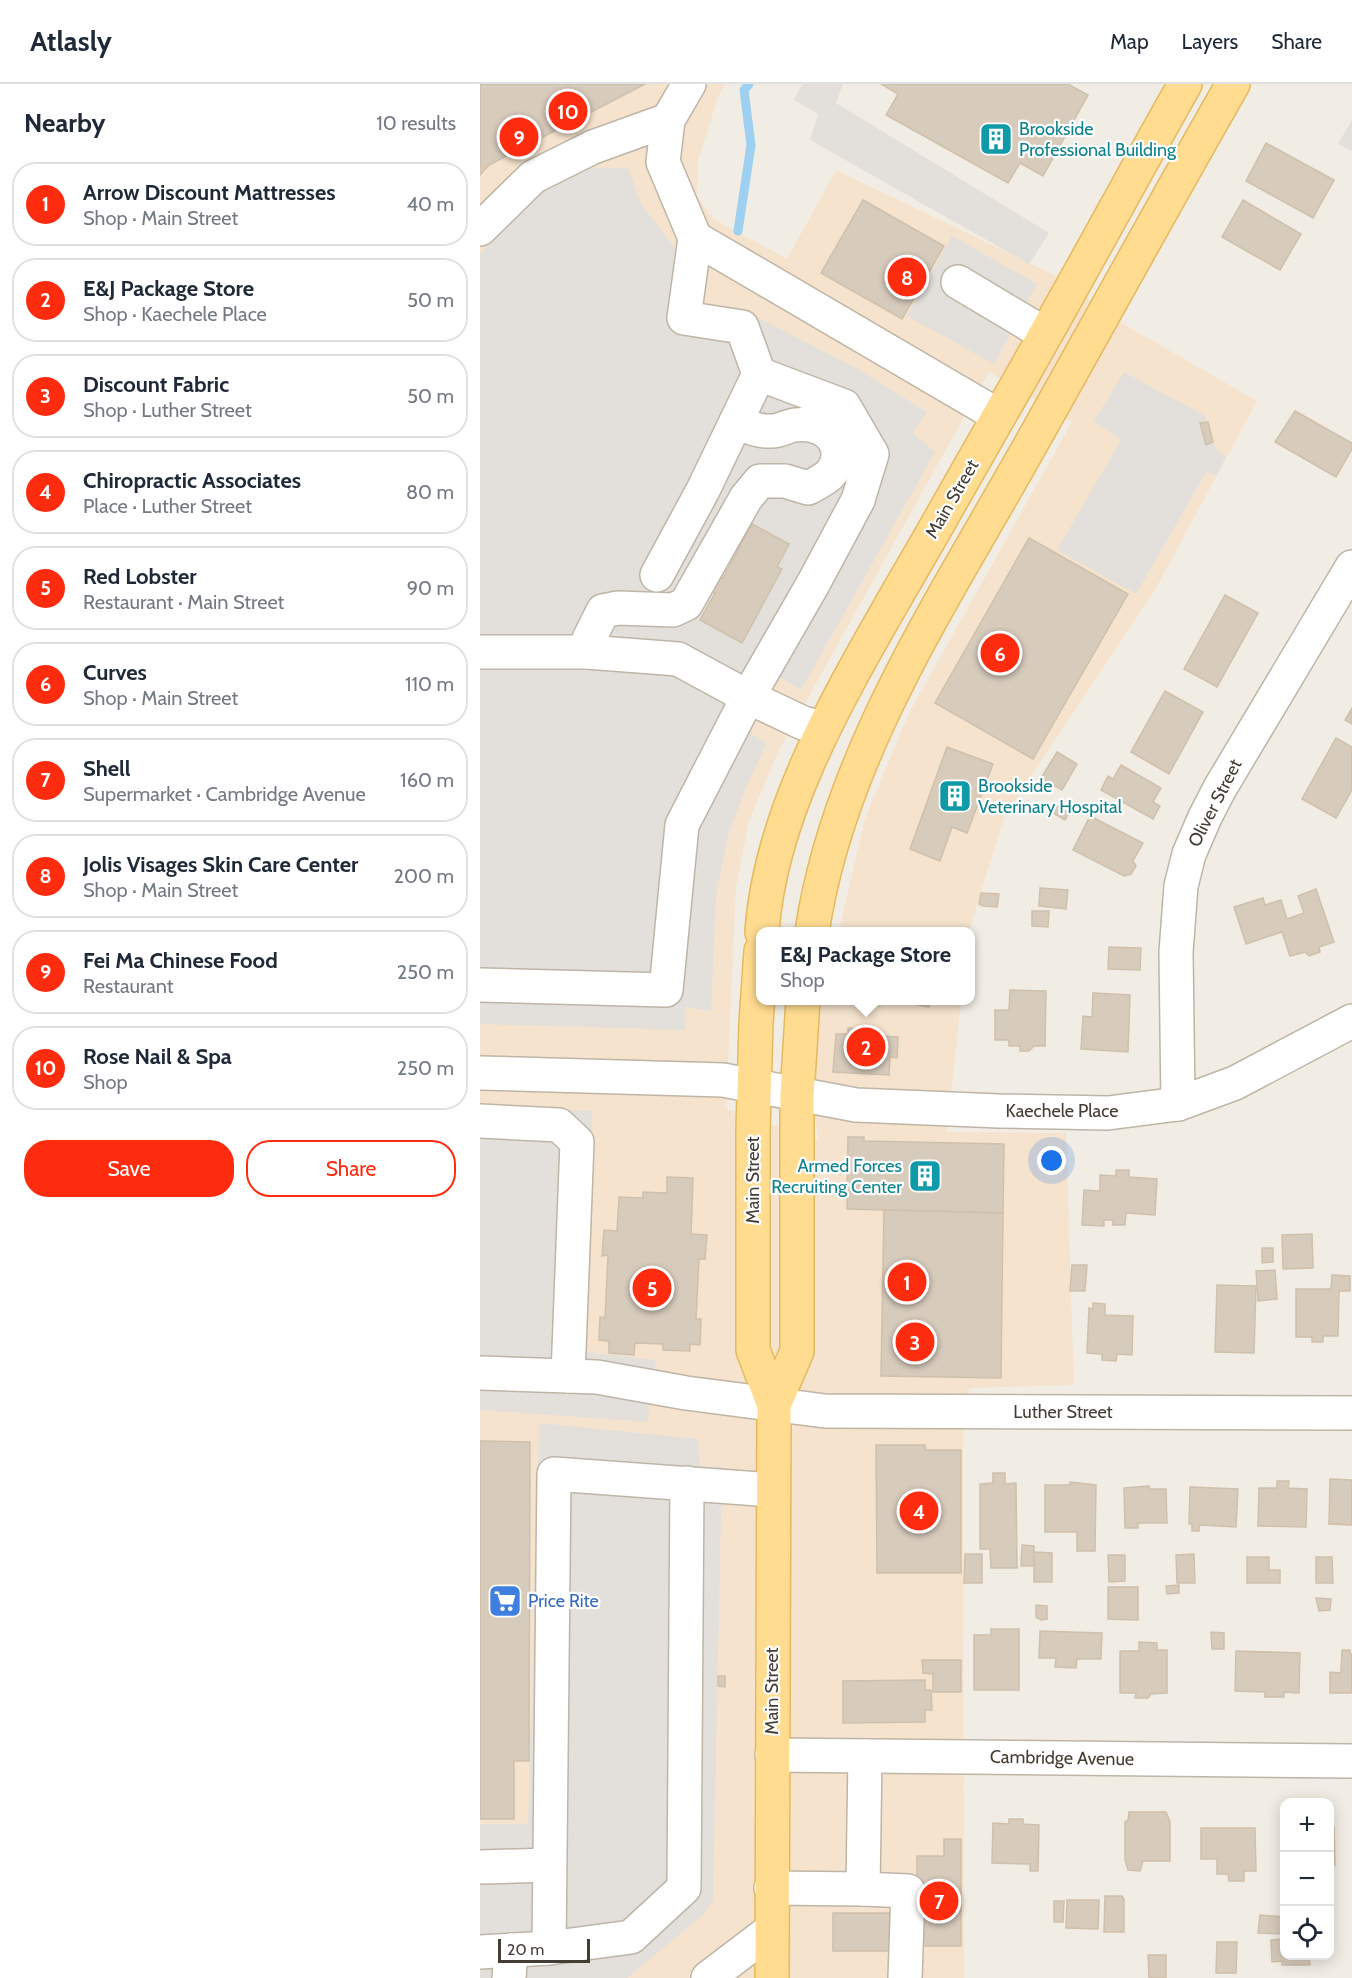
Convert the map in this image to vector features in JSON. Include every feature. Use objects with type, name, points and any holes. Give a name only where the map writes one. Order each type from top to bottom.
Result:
[{"type":"main road","name":"Main Street","points":[[763,927],[772,868],[791,809],[824,728],[848,681],[1185,84]]},
{"type":"main road","points":[[813,927],[833,842],[855,777],[903,673],[1233,84]]},
{"type":"main road","points":[[1147,150],[1183,171]]},
{"type":"main road","points":[[1129,184],[1166,203]]},
{"type":"main road","points":[[999,416],[1034,438]]},
{"type":"main road","points":[[824,728],[871,741]]},
{"type":"main road","name":"Main Street","points":[[758,1005],[754,1086],[753,1350],[774,1405],[771,1978]]},
{"type":"main road","name":"Main Street","points":[[774,1405],[798,1351],[797,1095],[803,1005]]},
{"type":"street","points":[[657,575],[703,490],[759,374],[742,327],[684,318],[695,238],[663,162],[668,120],[689,84]]},
{"type":"street","points":[[480,229],[533,177],[593,147],[668,120]]},
{"type":"street","points":[[695,238],[999,416]]},
{"type":"street","points":[[958,282],[1045,334]]},
{"type":"street","points":[[480,985],[666,990],[682,825],[748,696],[813,584],[858,500],[873,454],[844,406],[759,374]]},
{"type":"street","points":[[587,652],[589,639],[603,611],[618,608],[673,610],[686,604],[746,498],[760,481],[785,481],[808,488],[828,478],[838,463],[838,446],[827,431],[819,427],[796,424],[775,432],[758,430],[736,422]]},
{"type":"street","name":"Oliver Street","points":[[1178,1104],[1176,952],[1181,886],[1189,854],[1220,788],[1352,567]]},
{"type":"street","points":[[480,652],[587,652],[678,659],[803,723],[824,728]]},
{"type":"street","name":"Kaechele Place","points":[[480,1073],[723,1080],[856,1105],[1010,1112],[1108,1113],[1178,1104],[1235,1083],[1352,1021]]},
{"type":"street","points":[[480,1121],[559,1125],[577,1142],[568,1376]]},
{"type":"street","name":"Luther Street","points":[[480,1373],[597,1377],[686,1393],[825,1411],[1352,1413]]},
{"type":"street","points":[[549,1948],[554,1474],[773,1490]]},
{"type":"street","points":[[500,1960],[549,1948],[631,1937],[684,1888],[687,1484]]},
{"type":"street","name":"Cambridge Avenue","points":[[772,1755],[1352,1761]]},
{"type":"street","points":[[863,1889],[865,1756]]},
{"type":"street","points":[[480,1867],[549,1865]]},
{"type":"street","points":[[771,1888],[908,1891],[905,1978]]},
{"type":"street","points":[[708,1978],[771,1929]]},
{"type":"shaded area","points":[[480,84],[725,84],[718,97],[698,161],[697,196],[714,219],[787,259],[836,170],[1054,275],[1125,325],[1257,401],[1156,588],[1004,817],[970,927],[840,927],[865,818],[909,713],[1072,422],[989,372],[778,752],[749,821],[736,887],[726,1109],[818,1140],[811,1075],[821,1005],[961,1005],[947,1132],[1066,1133],[1074,1385],[969,1388],[963,1436],[964,1978],[480,1978]]},
{"type":"shaded area","points":[[802,84],[843,84],[836,103],[1049,233],[1029,264],[810,140],[818,114],[794,100]]},
{"type":"shaded area","points":[[1352,120],[1352,151],[1338,144]]},
{"type":"shaded area","points":[[578,168],[628,168],[641,204],[681,256],[700,306],[737,307],[851,365],[927,412],[913,433],[935,452],[801,690],[781,678],[774,677],[751,726],[752,734],[767,743],[745,789],[728,836],[716,895],[711,1011],[686,1007],[685,1030],[480,1024],[480,255],[532,193]]},
{"type":"shaded area","points":[[952,236],[1037,284],[994,364],[907,316]]},
{"type":"shaded area","points":[[1124,372],[1205,416],[1216,449],[1226,457],[1216,476],[1206,472],[1136,594],[1057,550],[1121,440],[1094,421]]},
{"type":"shaded area","points":[[480,1107],[592,1111],[586,1352],[656,1360],[648,1422],[480,1410]]},
{"type":"shaded area","points":[[539,1423],[698,1439],[700,1466],[722,1467],[713,1899],[706,1912],[627,1978],[480,1978],[480,1824],[528,1824]]},
{"type":"building","points":[[480,84],[645,84],[489,165],[480,175]]},
{"type":"building","name":"Brookside Professional Building","points":[[881,84],[1068,84],[1088,95],[1043,176],[1020,163],[1008,183],[886,115],[898,94]]},
{"type":"building","points":[[1266,143],[1334,180],[1313,218],[1246,181]]},
{"type":"building","points":[[863,200],[944,246],[902,319],[821,273]]},
{"type":"building","points":[[1243,200],[1301,234],[1280,270],[1222,237]]},
{"type":"building","points":[[1295,411],[1352,443],[1352,449],[1336,477],[1275,442]]},
{"type":"building","points":[[1208,422],[1213,442],[1206,445],[1200,423]]},
{"type":"building","points":[[752,524],[789,544],[777,567],[782,569],[742,643],[700,620],[715,593],[710,590],[717,576],[723,578]]},
{"type":"building","points":[[1029,538],[1128,594],[1033,759],[935,703]]},
{"type":"building","points":[[1225,595],[1258,613],[1217,687],[1184,669]]},
{"type":"building","points":[[1165,691],[1203,712],[1169,774],[1131,752]]},
{"type":"building","points":[[1352,708],[1352,724],[1345,720]]},
{"type":"building","points":[[1336,738],[1352,747],[1352,790],[1336,818],[1302,799]]},
{"type":"building","name":"Brookside Veterinary Hospital","points":[[947,747],[993,764],[967,833],[952,827],[940,861],[910,849]]},
{"type":"building","points":[[1057,752],[1077,764],[1062,790],[1041,778]]},
{"type":"building","points":[[1121,765],[1161,788],[1153,802],[1160,806],[1153,819],[1101,790],[1108,776],[1113,779]]},
{"type":"building","points":[[1057,806],[1069,813],[1065,820],[1053,813]]},
{"type":"building","points":[[1090,816],[1143,843],[1133,861],[1136,866],[1131,874],[1124,876],[1073,850]]},
{"type":"building","points":[[1040,888],[1068,890],[1066,909],[1039,906]]},
{"type":"building","points":[[1316,889],[1334,942],[1319,947],[1320,952],[1309,956],[1305,952],[1290,956],[1282,932],[1246,944],[1234,907],[1263,898],[1265,905],[1281,900],[1287,919],[1304,913],[1298,896]]},
{"type":"building","points":[[981,893],[999,894],[997,907],[979,904]]},
{"type":"building","points":[[1032,911],[1049,911],[1048,927],[1032,926]]},
{"type":"building","points":[[1109,947],[1141,948],[1140,970],[1108,969]]},
{"type":"building","points":[[1010,990],[1046,991],[1045,1046],[1034,1046],[1029,1051],[1020,1051],[1020,1046],[1009,1046],[1009,1040],[995,1040],[995,1010],[1009,1010]]},
{"type":"building","points":[[1093,993],[1130,995],[1128,1052],[1081,1049],[1083,1016],[1092,1017]]},
{"type":"building","points":[[848,1028],[858,1029],[858,1035],[898,1037],[897,1058],[890,1057],[889,1075],[833,1072],[836,1034],[848,1034]]},
{"type":"building","name":"Armed Forces Recruiting Center","points":[[848,1137],[864,1137],[864,1141],[1004,1144],[1003,1213],[847,1209]]},
{"type":"building","points":[[1116,1170],[1129,1170],[1129,1177],[1157,1179],[1155,1215],[1126,1213],[1125,1225],[1113,1225],[1113,1220],[1104,1220],[1104,1226],[1082,1225],[1084,1190],[1100,1191],[1100,1175],[1116,1176]]},
{"type":"building","points":[[667,1177],[693,1178],[691,1234],[707,1235],[705,1259],[699,1259],[696,1319],[701,1319],[700,1345],[690,1344],[690,1351],[663,1350],[663,1344],[635,1343],[634,1355],[609,1353],[609,1341],[599,1340],[600,1317],[605,1318],[608,1255],[602,1256],[604,1230],[617,1231],[619,1197],[643,1198],[643,1192],[667,1193]]},
{"type":"building","points":[[884,1210],[1003,1213],[1001,1378],[881,1376]]},
{"type":"building","points":[[1312,1234],[1313,1268],[1283,1269],[1282,1235]]},
{"type":"building","points":[[1262,1248],[1273,1248],[1273,1262],[1262,1263]]},
{"type":"building","points":[[1072,1265],[1087,1265],[1085,1291],[1070,1291]]},
{"type":"building","points":[[1275,1270],[1277,1299],[1258,1301],[1256,1271]]},
{"type":"building","points":[[1332,1275],[1350,1276],[1350,1291],[1339,1291],[1338,1336],[1323,1336],[1323,1342],[1312,1342],[1312,1337],[1296,1337],[1296,1289],[1331,1289]]},
{"type":"building","points":[[1217,1285],[1256,1286],[1254,1353],[1215,1352]]},
{"type":"building","points":[[1093,1303],[1105,1304],[1105,1315],[1133,1316],[1132,1355],[1117,1354],[1116,1361],[1102,1360],[1102,1354],[1087,1353],[1089,1308],[1093,1309]]},
{"type":"building","name":"Price Rite","points":[[480,1441],[530,1442],[529,1761],[514,1761],[514,1819],[480,1819]]},
{"type":"building","points":[[876,1445],[925,1445],[926,1450],[961,1450],[961,1573],[877,1573]]},
{"type":"building","points":[[993,1473],[1005,1473],[1005,1484],[1016,1483],[1017,1568],[991,1568],[990,1549],[980,1549],[980,1484],[993,1483]]},
{"type":"building","points":[[1330,1479],[1352,1480],[1352,1525],[1329,1524]]},
{"type":"building","points":[[1277,1481],[1289,1481],[1288,1488],[1307,1489],[1306,1527],[1258,1526],[1259,1488],[1277,1488]]},
{"type":"building","points":[[1070,1482],[1096,1485],[1095,1551],[1077,1551],[1077,1532],[1045,1532],[1045,1485],[1070,1485]]},
{"type":"building","points":[[1149,1486],[1150,1489],[1166,1489],[1167,1523],[1138,1523],[1138,1528],[1125,1528],[1124,1488]]},
{"type":"building","points":[[1190,1487],[1238,1489],[1236,1527],[1199,1525],[1199,1531],[1192,1531],[1192,1524],[1189,1524]]},
{"type":"building","points":[[1022,1545],[1034,1546],[1034,1566],[1021,1566]]},
{"type":"building","points":[[1034,1552],[1052,1553],[1052,1582],[1034,1582]]},
{"type":"building","points":[[965,1554],[982,1554],[982,1583],[964,1583]]},
{"type":"building","points":[[1194,1554],[1195,1583],[1177,1583],[1176,1555]]},
{"type":"building","points":[[1108,1555],[1125,1555],[1125,1581],[1109,1582]]},
{"type":"building","points":[[1247,1557],[1269,1557],[1269,1570],[1280,1570],[1280,1583],[1247,1583]]},
{"type":"building","points":[[1316,1557],[1332,1557],[1333,1583],[1316,1583]]},
{"type":"building","points":[[1179,1585],[1179,1593],[1167,1594],[1166,1586]]},
{"type":"building","points":[[1108,1587],[1138,1587],[1138,1620],[1108,1619]]},
{"type":"building","points":[[1316,1598],[1331,1599],[1330,1610],[1319,1611]]},
{"type":"building","points":[[1036,1605],[1047,1606],[1047,1619],[1041,1620],[1036,1617]]},
{"type":"building","points":[[991,1629],[1019,1629],[1019,1690],[974,1690],[974,1635],[991,1635]]},
{"type":"building","points":[[1040,1631],[1102,1633],[1101,1659],[1077,1659],[1076,1668],[1055,1667],[1056,1658],[1039,1658]]},
{"type":"building","points":[[1211,1632],[1224,1633],[1224,1649],[1212,1649]]},
{"type":"building","points":[[1139,1642],[1157,1643],[1157,1650],[1167,1650],[1167,1693],[1151,1694],[1148,1698],[1135,1698],[1136,1693],[1120,1693],[1120,1651],[1139,1651]]},
{"type":"building","points":[[1342,1650],[1350,1650],[1352,1654],[1352,1693],[1330,1693],[1330,1672],[1341,1673]]},
{"type":"building","points":[[1236,1651],[1300,1653],[1299,1693],[1284,1692],[1284,1697],[1265,1697],[1265,1692],[1235,1691]]},
{"type":"building","points":[[922,1660],[961,1660],[961,1692],[933,1692],[933,1674],[923,1673]]},
{"type":"building","points":[[718,1676],[725,1676],[725,1687],[718,1686]]},
{"type":"building","points":[[925,1680],[925,1690],[931,1690],[932,1710],[925,1710],[925,1722],[843,1723],[843,1681]]},
{"type":"building","points":[[1129,1812],[1166,1812],[1170,1822],[1170,1861],[1143,1861],[1140,1871],[1128,1870],[1125,1860],[1125,1822],[1128,1820]]},
{"type":"building","points":[[1009,1819],[1023,1819],[1023,1824],[1039,1825],[1038,1871],[1030,1871],[1030,1864],[992,1863],[993,1823],[1009,1824]]},
{"type":"building","points":[[1201,1828],[1255,1828],[1256,1871],[1244,1871],[1244,1881],[1229,1881],[1228,1874],[1217,1874],[1217,1859],[1201,1859]]},
{"type":"building","points":[[944,1839],[961,1839],[961,1946],[917,1946],[917,1856],[944,1856]]},
{"type":"building","points":[[1105,1896],[1122,1896],[1124,1899],[1124,1932],[1104,1932]]},
{"type":"building","points":[[1067,1900],[1099,1900],[1098,1929],[1066,1928]]},
{"type":"building","points":[[1054,1901],[1064,1901],[1063,1922],[1054,1922]]},
{"type":"building","points":[[833,1913],[900,1913],[900,1951],[833,1951]]},
{"type":"building","points":[[1260,1915],[1280,1917],[1280,1934],[1258,1933]]},
{"type":"building","points":[[1280,1939],[1280,1960],[1309,1960],[1310,1965],[1282,1965],[1282,1961],[1272,1962],[1271,1940]]},
{"type":"building","points":[[1217,1942],[1237,1942],[1236,1973],[1216,1973]]},
{"type":"building","points":[[1148,1955],[1166,1955],[1166,1978],[1149,1978]]},
{"type":"waterway","points":[[738,231],[751,145],[744,90],[749,84]]},
{"type":"place","name":"Rose Nail & Spa","points":[[568,111]]},
{"type":"place","name":"Fei Ma Chinese Food","points":[[519,137]]},
{"type":"place","name":"Brookside Professional Building","points":[[996,139]]},
{"type":"place","name":"Jolis Visages Skin Care Center","points":[[907,277]]},
{"type":"place","name":"Curves","points":[[1000,653]]},
{"type":"place","name":"Brookside Veterinary Hospital","points":[[955,796]]},
{"type":"place","name":"E&J Package Store","points":[[866,1047]]},
{"type":"place","name":"Armed Forces Recruiting Center","points":[[925,1176]]},
{"type":"place","name":"Arrow Discount Mattresses","points":[[907,1282]]},
{"type":"place","name":"Red Lobster","points":[[652,1288]]},
{"type":"place","name":"Discount Fabric","points":[[915,1342]]},
{"type":"place","name":"Chiropractic Associates","points":[[919,1511]]},
{"type":"place","name":"Price Rite","points":[[505,1601]]},
{"type":"place","name":"Shell","points":[[939,1901]]}]
